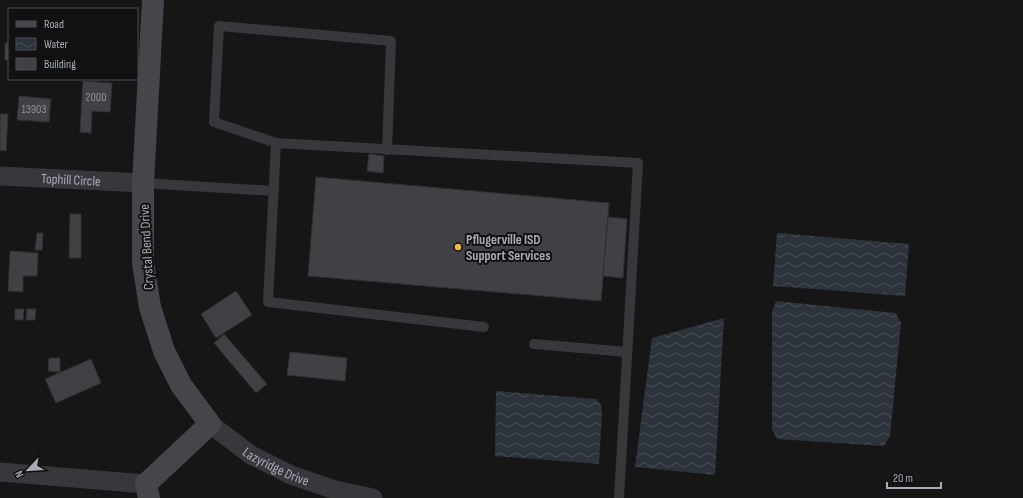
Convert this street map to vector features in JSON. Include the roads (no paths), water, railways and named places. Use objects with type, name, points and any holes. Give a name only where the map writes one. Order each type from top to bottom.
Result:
[{"type":"street","name":"Crystal Bend Drive","points":[[154,0],[143,183],[144,262],[150,307],[164,351],[181,385],[210,424]]},
{"type":"street","name":"Tophill Circle","points":[[0,176],[143,183]]},
{"type":"street","points":[[0,472],[147,491],[210,424]]},
{"type":"street","name":"Lazyridge Drive","points":[[210,424],[251,455],[291,475],[335,490],[373,498]]},
{"type":"lane","points":[[387,150],[391,41],[219,26],[214,122],[276,143],[387,150],[638,163],[619,498]]},
{"type":"lane","points":[[276,143],[268,302],[484,328]]},
{"type":"lane","points":[[143,183],[274,191]]},
{"type":"lane","points":[[534,344],[627,352]]},
{"type":"water","points":[[777,233],[909,244],[905,296],[773,286]]},
{"type":"water","points":[[776,301],[896,313],[901,323],[890,436],[884,446],[777,439],[772,429],[772,312]]},
{"type":"water","points":[[724,318],[715,475],[635,467],[652,338]]},
{"type":"water","points":[[496,391],[596,399],[601,405],[602,412],[599,464],[495,456]]},
{"type":"place","name":"Pflugerville ISD Support Services","points":[[458,247]]}]
